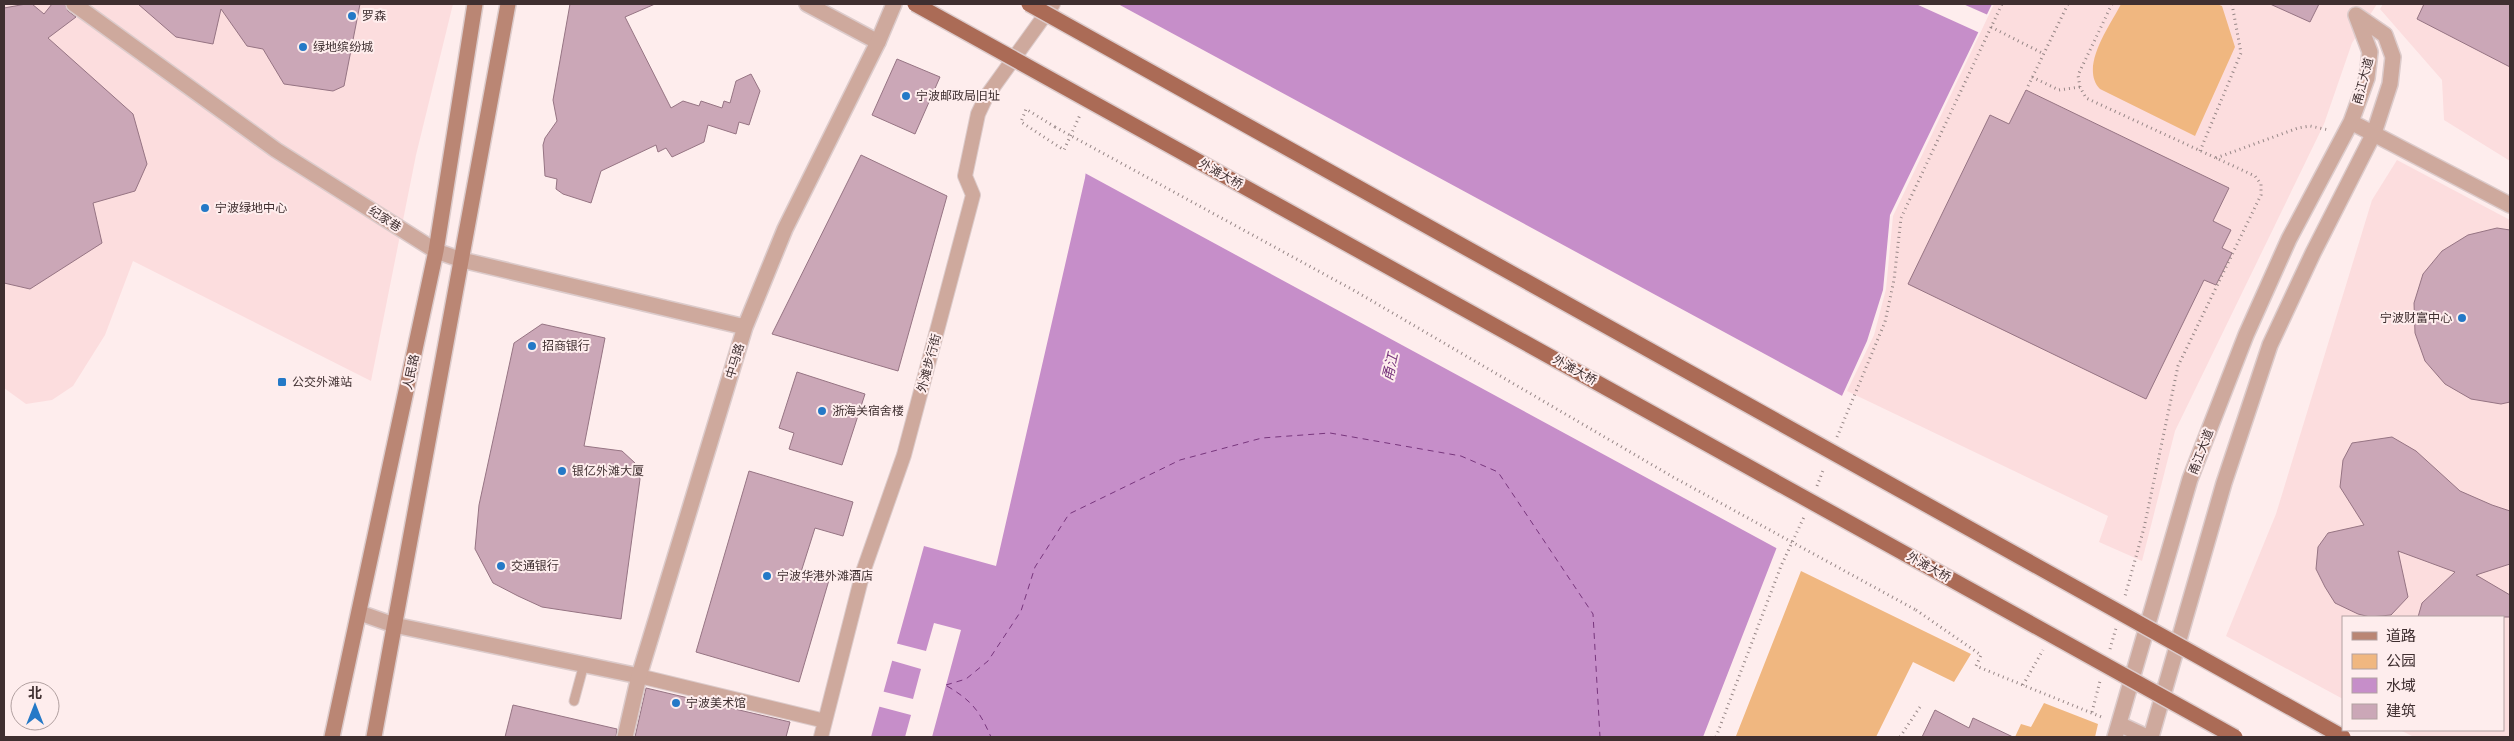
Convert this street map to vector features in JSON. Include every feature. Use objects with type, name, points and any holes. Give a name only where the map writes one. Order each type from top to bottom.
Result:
[{"type":"main road","name":"人民路","points":[[332,737],[436,251],[475,4]]},
{"type":"main road","points":[[374,737],[508,4]]},
{"type":"main road","name":"外滩大桥","points":[[915,4],[2235,737]]},
{"type":"main road","points":[[1029,4],[2342,737]]},
{"type":"street","name":"纪家巷","points":[[74,4],[276,150],[436,251],[462,260],[745,327]]},
{"type":"street","points":[[807,4],[878,42]]},
{"type":"street","name":"中马路","points":[[625,737],[639,676],[745,327],[785,229],[878,42],[894,4]]},
{"type":"street","name":"外滩步行街","points":[[821,737],[863,572],[904,455],[973,195],[965,176],[978,114],[986,97],[1053,4]]},
{"type":"street","name":"甬江大道","points":[[2117,730],[2194,470],[2246,336],[2289,239],[2348,128],[2366,78],[2370,52],[2356,15],[2386,35],[2393,57],[2390,84],[2374,133],[2313,253],[2270,345],[2224,483],[2151,737]]},
{"type":"street","points":[[2348,128],[2374,133],[2510,205]]},
{"type":"street","points":[[360,613],[394,625],[639,676],[825,720]]},
{"type":"street","points":[[2117,730],[2147,737]]},
{"type":"lane","points":[[574,701],[584,664]]},
{"type":"path","points":[[1836,441],[1885,322],[1894,280],[1901,218],[2002,4]]},
{"type":"path","points":[[2028,86],[2068,4]]},
{"type":"path","points":[[2112,4],[2078,75],[2080,87],[2086,98],[2255,176],[2260,184],[2261,195],[2178,366],[2144,528],[2123,604]]},
{"type":"path","points":[[2200,151],[2241,53],[2232,4]]},
{"type":"path","points":[[1991,27],[2044,54]]},
{"type":"path","points":[[2032,77],[2059,90],[2080,87]]},
{"type":"path","points":[[1084,108],[1064,150],[1021,122],[1026,109],[1055,126],[1355,291],[1673,477],[1916,610],[1981,655],[1976,666],[2092,712],[2117,730]]},
{"type":"path","points":[[2216,158],[2304,126],[2348,128]]},
{"type":"path","points":[[1817,487],[1828,459]]},
{"type":"path","points":[[1716,737],[1781,566],[1806,514]]},
{"type":"path","points":[[2107,658],[2117,622]]},
{"type":"path","points":[[2023,685],[2043,650],[2034,645]]},
{"type":"path","points":[[2092,712],[2102,676]]},
{"type":"path","points":[[1900,737],[1920,707]]},
{"type":"shaded area","name":"宁波绿地中心","points":[[4,4],[453,4],[416,155],[371,381],[133,261],[105,335],[73,386],[52,400],[26,404],[4,388]]},
{"type":"shaded area","points":[[1994,4],[2377,4],[2352,43],[2324,124],[2175,431],[2142,561],[2099,542],[2108,516],[1847,391],[1874,335],[1886,289],[1893,216]]},
{"type":"shaded area","points":[[2383,4],[2510,4],[2510,161],[2444,120],[2442,80],[2380,9]]},
{"type":"shaded area","points":[[2397,160],[2510,220],[2510,737],[2414,737],[2402,731],[2504,731],[2504,616],[2342,616],[2342,698],[2226,636],[2276,514],[2372,200]]},
{"type":"green space","points":[[2121,4],[2217,4],[2222,6],[2235,47],[2195,136],[2100,89],[2094,80],[2093,70],[2098,46]]},
{"type":"green space","points":[[1801,571],[1971,654],[1954,682],[1913,662],[1876,737],[1736,736]]},
{"type":"green space","points":[[2044,703],[2098,724],[2095,737],[2015,737],[2021,724],[2031,727]]},
{"type":"water","name":"甬江","points":[[1109,4],[1992,4],[1890,215],[1883,290],[1867,341],[1800,488],[1703,737],[871,737],[924,546],[996,566],[1085,178]]},
{"type":"pier","points":[[1106,4],[1118,4],[1844,397],[1802,489],[1778,549],[1083,172]]},
{"type":"pier","points":[[1916,4],[1963,4],[1988,15],[1980,33]]},
{"type":"pier","points":[[934,623],[961,630],[932,737],[905,737],[911,715],[877,706],[881,691],[913,699],[921,669],[890,660],[895,643],[926,651]]},
{"type":"building","points":[[32,4],[44,14],[52,4],[65,4],[68,11],[76,17],[48,38],[133,114],[147,164],[135,191],[93,203],[102,243],[30,289],[4,283],[4,8]]},
{"type":"building","name":"绿地缤纷城","points":[[138,4],[360,4],[344,86],[333,91],[284,84],[263,49],[247,46],[221,9],[213,44],[176,37]]},
{"type":"building","points":[[570,4],[655,4],[625,17],[671,108],[683,101],[699,106],[701,101],[722,108],[724,101],[730,103],[736,81],[751,74],[760,91],[749,125],[739,122],[736,134],[708,125],[704,142],[672,157],[666,148],[658,152],[656,145],[601,171],[591,203],[563,194],[556,189],[557,179],[545,176],[543,145],[545,138],[557,121],[553,100]]},
{"type":"building","points":[[2270,4],[2319,4],[2310,22]]},
{"type":"building","points":[[2424,4],[2510,4],[2510,67],[2417,19]]},
{"type":"building","name":"宁波邮政局旧址","points":[[897,59],[940,77],[915,134],[872,115]]},
{"type":"building","points":[[2026,90],[2229,188],[2213,221],[2231,230],[2222,248],[2232,253],[2216,285],[2204,280],[2146,399],[1908,284],[1990,115],[2009,124]]},
{"type":"building","points":[[861,155],[947,196],[898,371],[772,334]]},
{"type":"building","name":"宁波财富中心","points":[[2497,228],[2510,230],[2510,402],[2501,404],[2471,399],[2445,384],[2425,361],[2415,333],[2414,303],[2423,274],[2442,251],[2468,235]]},
{"type":"building","name":"银亿外滩大厦","points":[[542,324],[605,338],[584,446],[622,451],[635,463],[640,479],[621,619],[542,607],[518,596],[493,583],[475,549],[479,505],[514,343]]},
{"type":"building","name":"浙海关宿舍楼","points":[[797,372],[865,394],[842,465],[789,449],[794,433],[779,428]]},
{"type":"building","points":[[2392,437],[2416,451],[2460,491],[2510,511],[2510,564],[2476,575],[2510,595],[2510,617],[2418,616],[2422,603],[2455,572],[2398,551],[2408,597],[2391,615],[2366,616],[2335,603],[2316,569],[2318,547],[2328,533],[2364,525],[2340,487],[2343,460],[2352,443]]},
{"type":"building","name":"宁波华港外滩酒店","points":[[749,471],[853,502],[843,536],[815,528],[801,572],[829,580],[799,682],[696,652]]},
{"type":"building","name":"宁波美术馆","points":[[646,688],[790,722],[786,737],[635,737]]},
{"type":"building","points":[[513,705],[617,729],[616,737],[505,737]]},
{"type":"building","points":[[1935,710],[1969,728],[1973,718],[2013,737],[1922,737]]},
{"type":"ferry route","points":[[946,685],[966,679],[988,661],[1021,611],[1035,567],[1069,514],[1180,460],[1262,438],[1330,433],[1461,456],[1498,472],[1593,614],[1600,737]]},
{"type":"ferry route","points":[[947,686],[963,696],[974,707],[991,737]]},
{"type":"place","name":"罗森","points":[[352,16]]},
{"type":"place","name":"绿地缤纷城","points":[[303,47]]},
{"type":"place","name":"宁波邮政局旧址","points":[[906,96]]},
{"type":"place","name":"宁波绿地中心","points":[[205,208]]},
{"type":"place","name":"宁波财富中心","points":[[2462,318]]},
{"type":"place","name":"招商银行","points":[[532,346]]},
{"type":"place","name":"公交外滩站","points":[[282,382]]},
{"type":"place","name":"浙海关宿舍楼","points":[[822,411]]},
{"type":"place","name":"银亿外滩大厦","points":[[562,471]]},
{"type":"place","name":"交通银行","points":[[501,566]]},
{"type":"place","name":"宁波华港外滩酒店","points":[[767,576]]},
{"type":"place","name":"宁波美术馆","points":[[676,703]]}]
